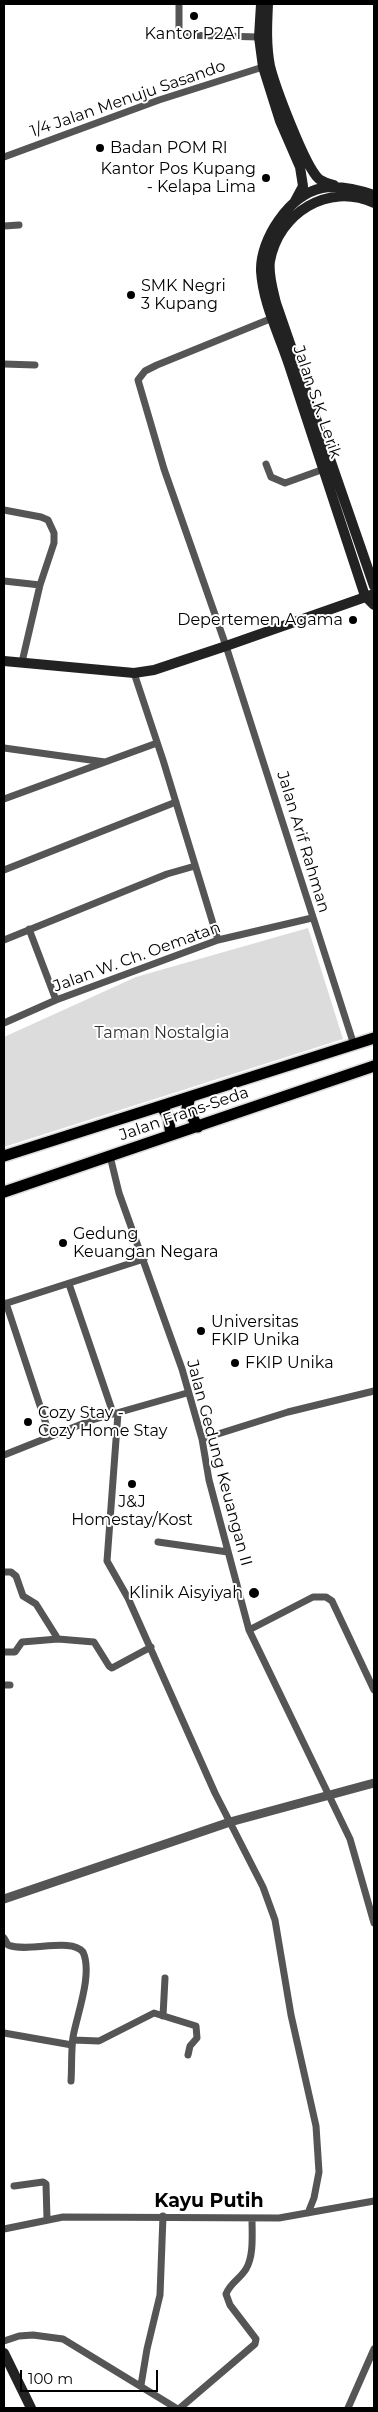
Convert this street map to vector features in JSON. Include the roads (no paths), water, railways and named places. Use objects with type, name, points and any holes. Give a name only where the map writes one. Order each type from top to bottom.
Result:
[{"type":"main road","name":"Jalan S.K. Lerik","points":[[260,4],[259,37],[263,67],[280,122],[300,167],[303,186],[289,209],[270,233],[263,252],[261,269],[263,290],[276,316],[324,469],[374,606]]},
{"type":"main road","points":[[268,4],[266,31],[270,64],[282,104],[309,164],[320,180],[347,189]]},
{"type":"main road","name":"Jalan S.K. Lerik","points":[[289,209],[309,194],[322,188],[347,189],[374,195]]},
{"type":"main road","points":[[374,203],[351,196],[332,197],[310,203],[280,234],[270,262],[276,316],[374,586]]},
{"type":"main road","points":[[4,660],[134,673],[154,670],[369,595]]},
{"type":"main road","name":"Jalan Frans-Seda","points":[[4,1156],[374,1038]]},
{"type":"main road","name":"Jalan Frans-Seda","points":[[4,1192],[374,1066]]},
{"type":"main road","points":[[190,1097],[188,1108],[198,1126]]},
{"type":"main road","points":[[161,1106],[168,1116],[171,1135]]},
{"type":"main road","points":[[4,2353],[31,2408]]},
{"type":"street","points":[[179,4],[179,29],[182,35],[259,37]]},
{"type":"street","name":"1/4 Jalan Menuju Sasando","points":[[4,157],[150,103],[263,67]]},
{"type":"street","points":[[4,226],[18,225]]},
{"type":"street","name":"Jalan Arif Rahman","points":[[276,316],[145,371],[138,380],[173,495],[226,646],[354,1045]]},
{"type":"street","points":[[4,364],[35,366]]},
{"type":"street","points":[[266,464],[271,477],[285,483],[324,469]]},
{"type":"street","points":[[4,510],[41,517],[52,525],[54,543],[40,584],[22,662]]},
{"type":"street","points":[[4,581],[40,584]]},
{"type":"street","points":[[134,673],[218,940]]},
{"type":"street","points":[[4,799],[157,743]]},
{"type":"street","points":[[4,748],[106,762]]},
{"type":"street","points":[[4,870],[176,802]]},
{"type":"street","points":[[4,940],[167,874],[196,866]]},
{"type":"street","name":"Jalan W. Ch. Oematan","points":[[4,1023],[56,1000],[218,940],[312,918]]},
{"type":"street","points":[[29,929],[56,1000]]},
{"type":"street","name":"Jalan Gedung Keuangan II","points":[[110,1156],[120,1193],[182,1369],[187,1393],[202,1440],[209,1480],[249,1630],[350,1839],[374,1923]]},
{"type":"street","points":[[50,1436],[5,1303],[144,1260]]},
{"type":"street","points":[[70,1284],[115,1413],[107,1560],[128,1598],[230,1822],[263,1886],[275,1920],[292,2015],[316,2126],[319,2172],[314,2198],[308,2213]]},
{"type":"street","points":[[202,1440],[288,1412],[374,1391]]},
{"type":"street","points":[[4,1455],[115,1413],[187,1393]]},
{"type":"street","points":[[158,1542],[228,1552]]},
{"type":"street","points":[[4,1572],[11,1572],[16,1576],[23,1596],[36,1604],[58,1639]]},
{"type":"street","points":[[249,1630],[313,1597],[326,1597],[332,1601],[374,1690]]},
{"type":"street","points":[[4,1652],[15,1652],[22,1642],[58,1639],[96,1643],[112,1668],[150,1647]]},
{"type":"street","points":[[4,1898],[230,1822],[374,1784]]},
{"type":"street","points":[[4,1938],[8,1945],[20,1948],[74,1945],[84,1952],[86,1960],[83,1995],[73,2042],[71,2081]]},
{"type":"street","points":[[163,2016],[166,1978]]},
{"type":"street","points":[[4,2033],[73,2042],[98,2041],[151,2014],[193,2024],[197,2027],[197,2038],[190,2046],[188,2055]]},
{"type":"street","points":[[14,2186],[43,2182],[46,2184],[47,2219]]},
{"type":"street","points":[[4,2229],[47,2219],[100,2215],[279,2218],[374,2202]]},
{"type":"street","points":[[141,2385],[147,2349],[160,2295],[163,2216]]},
{"type":"street","points":[[180,2408],[255,2344],[256,2339],[230,2306],[226,2294],[230,2285],[242,2275],[249,2262],[252,2218]]},
{"type":"street","points":[[4,2342],[18,2336],[33,2335],[63,2339],[176,2408]]},
{"type":"street","points":[[348,2408],[374,2349]]},
{"type":"place","name":"Kantor P2AT","points":[[194,16]]},
{"type":"place","name":"Badan POM RI","points":[[100,148]]},
{"type":"place","name":"Kantor Pos Kupang - Kelapa Lima","points":[[266,178]]},
{"type":"place","name":"SMK Negri 3 Kupang","points":[[131,295]]},
{"type":"place","name":"Depertemen Agama","points":[[353,620]]},
{"type":"place","name":"Gedung Keuangan Negara","points":[[63,1243]]},
{"type":"place","name":"Universitas FKIP Unika","points":[[201,1331]]},
{"type":"place","name":"FKIP Unika","points":[[235,1363]]},
{"type":"place","name":"Cozy Stay - Cozy Home Stay","points":[[28,1422]]},
{"type":"place","name":"J&J Homestay/Kost","points":[[132,1484]]},
{"type":"place","name":"Klinik Aisyiyah","points":[[254,1593]]},
{"type":"district","name":"Kayu Putih","points":[[209,2201]]},
{"type":"park label","name":"Taman Nostalgia","points":[[162,1033]]}]
